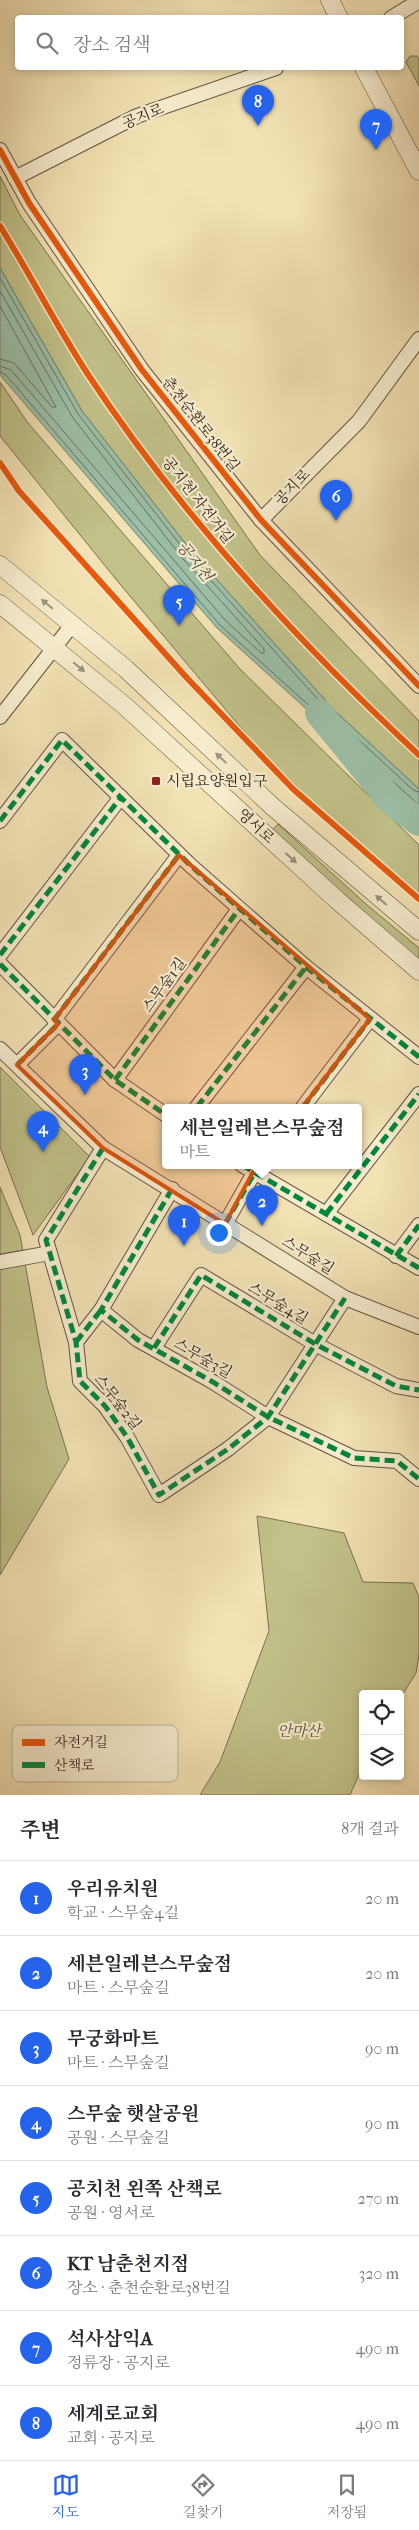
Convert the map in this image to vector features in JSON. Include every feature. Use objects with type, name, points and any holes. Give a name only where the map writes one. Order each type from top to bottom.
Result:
[{"type":"street","points":[[330,0],[338,15]]},
{"type":"street","points":[[397,9],[419,2]]},
{"type":"street","name":"공지로","points":[[15,178],[137,116],[270,70]]},
{"type":"street","points":[[365,70],[419,171]]},
{"type":"street","name":"춘천순환로38번길","points":[[0,150],[29,203],[142,370],[260,520],[419,686]]},
{"type":"street","name":"공지로","points":[[260,520],[358,421],[419,339]]},
{"type":"street","points":[[0,587],[5,579],[2,567]]},
{"type":"street","name":"영서로","points":[[2,567],[150,692],[273,807],[419,932]]},
{"type":"street","name":"영서로","points":[[0,604],[55,647],[129,710],[337,900],[419,971]]},
{"type":"street","points":[[0,717],[72,625]]},
{"type":"street","points":[[129,710],[128,700],[133,693],[150,692]]},
{"type":"street","points":[[0,821],[62,740],[179,855],[239,909],[306,967],[419,1057]]},
{"type":"street","points":[[0,955],[120,797]]},
{"type":"street","points":[[17,1065],[56,1022],[179,855]]},
{"type":"street","name":"스무숲1길","points":[[115,1080],[239,909]]},
{"type":"street","points":[[0,964],[115,1080],[162,1112]]},
{"type":"street","points":[[199,1104],[306,967]]},
{"type":"street","points":[[305,1104],[370,1019]]},
{"type":"street","name":"스무숲길","points":[[0,1049],[103,1148],[172,1189],[345,1298],[419,1328]]},
{"type":"street","points":[[362,1168],[419,1094]]},
{"type":"street","name":"스무숲2길","points":[[103,1148],[46,1240],[76,1342],[80,1381],[105,1406],[127,1437],[159,1495],[228,1449],[268,1417]]},
{"type":"street","points":[[225,1224],[250,1169]]},
{"type":"street","points":[[254,1169],[326,1214],[419,1268]]},
{"type":"street","points":[[326,1214],[361,1169]]},
{"type":"street","points":[[76,1342],[101,1310],[172,1189]]},
{"type":"street","points":[[396,1256],[419,1225]]},
{"type":"street","points":[[0,1262],[50,1253]]},
{"type":"street","name":"스무숲4길","points":[[154,1348],[201,1275],[317,1345],[396,1386],[419,1390]]},
{"type":"street","points":[[268,1417],[317,1345],[345,1298]]},
{"type":"street","name":"스무숲3길","points":[[101,1310],[138,1340],[268,1417],[354,1458],[397,1461],[419,1479]]},
{"type":"highlighted area","points":[[179,855],[370,1019],[253,1172],[225,1224],[103,1148],[17,1065],[58,1024],[54,1020]]},
{"type":"green space","points":[[410,56],[417,56],[419,59],[419,86],[406,62]]},
{"type":"green space","points":[[0,176],[20,215],[260,555],[419,721],[419,789],[335,711],[192,552],[82,411],[0,268]]},
{"type":"green space","points":[[0,382],[28,423],[240,669],[419,845],[419,903],[263,754],[119,583],[0,436]]},
{"type":"green space","points":[[278,824],[367,905],[419,948],[419,959],[359,909],[275,832],[273,829]]},
{"type":"green space","points":[[0,1067],[90,1157],[33,1235],[0,1147]]},
{"type":"green space","points":[[0,1187],[20,1235],[47,1387],[69,1459],[0,1575]]},
{"type":"green space","name":"안마산","points":[[257,1516],[344,1533],[363,1582],[413,1583],[419,1597],[419,1655],[416,1673],[404,1692],[404,1690],[359,1690],[359,1774],[350,1795],[200,1795],[220,1762],[269,1631]]},
{"type":"water","points":[[0,268],[82,411],[192,552],[335,711],[419,789],[419,811],[217,628],[0,375]]},
{"type":"waterway","name":"공지천","points":[[319,713],[391,801],[419,822]]},
{"type":"marked path","points":[[0,821],[62,740],[190,865],[306,967],[419,1057]]},
{"type":"marked path","points":[[0,955],[121,797]]},
{"type":"marked path","points":[[54,1020],[179,855]]},
{"type":"marked path","points":[[115,1080],[239,909]]},
{"type":"marked path","points":[[0,964],[115,1080],[162,1112]]},
{"type":"marked path","points":[[199,1104],[306,967]]},
{"type":"marked path","points":[[305,1104],[370,1019]]},
{"type":"marked path","points":[[17,1065],[58,1024]]},
{"type":"marked path","points":[[362,1168],[419,1094]]},
{"type":"marked path","points":[[103,1148],[46,1240],[76,1342],[80,1381],[105,1406],[127,1437],[159,1495],[228,1449],[268,1417],[345,1298]]},
{"type":"marked path","points":[[249,1169],[419,1268]]},
{"type":"marked path","points":[[225,1224],[257,1169]]},
{"type":"marked path","points":[[326,1214],[361,1169]]},
{"type":"marked path","points":[[172,1189],[101,1310],[138,1340],[213,1382],[268,1417],[354,1458],[397,1461],[419,1479]]},
{"type":"marked path","points":[[396,1256],[419,1225]]},
{"type":"marked path","points":[[154,1348],[201,1275],[317,1345],[396,1386],[419,1390]]},
{"type":"marked path","points":[[76,1342],[101,1310]]},
{"type":"cycle path","points":[[0,150],[29,203],[142,370],[261,520],[419,686]]},
{"type":"cycle path","name":"공지천 자전거길","points":[[0,226],[87,373],[123,425],[200,526],[284,621],[328,667],[419,755]]},
{"type":"cycle path","points":[[0,463],[19,491],[187,678],[293,789],[419,899]]},
{"type":"place","name":"세계로교회","points":[[258,126]]},
{"type":"place","name":"석사삼익A","points":[[376,150]]},
{"type":"place","name":"KT 남춘천지점","points":[[336,521]]},
{"type":"place","name":"공치천 왼쪽 산책로","points":[[179,626]]},
{"type":"place","name":"시립요양원입구","points":[[156,781]]},
{"type":"place","name":"무궁화마트","points":[[85,1095]]},
{"type":"place","name":"스무숲 햇살공원","points":[[43,1152]]},
{"type":"place","name":"세븐일레븐스무숲점","points":[[262,1226]]},
{"type":"place","name":"우리유치원","points":[[184,1246]]}]
